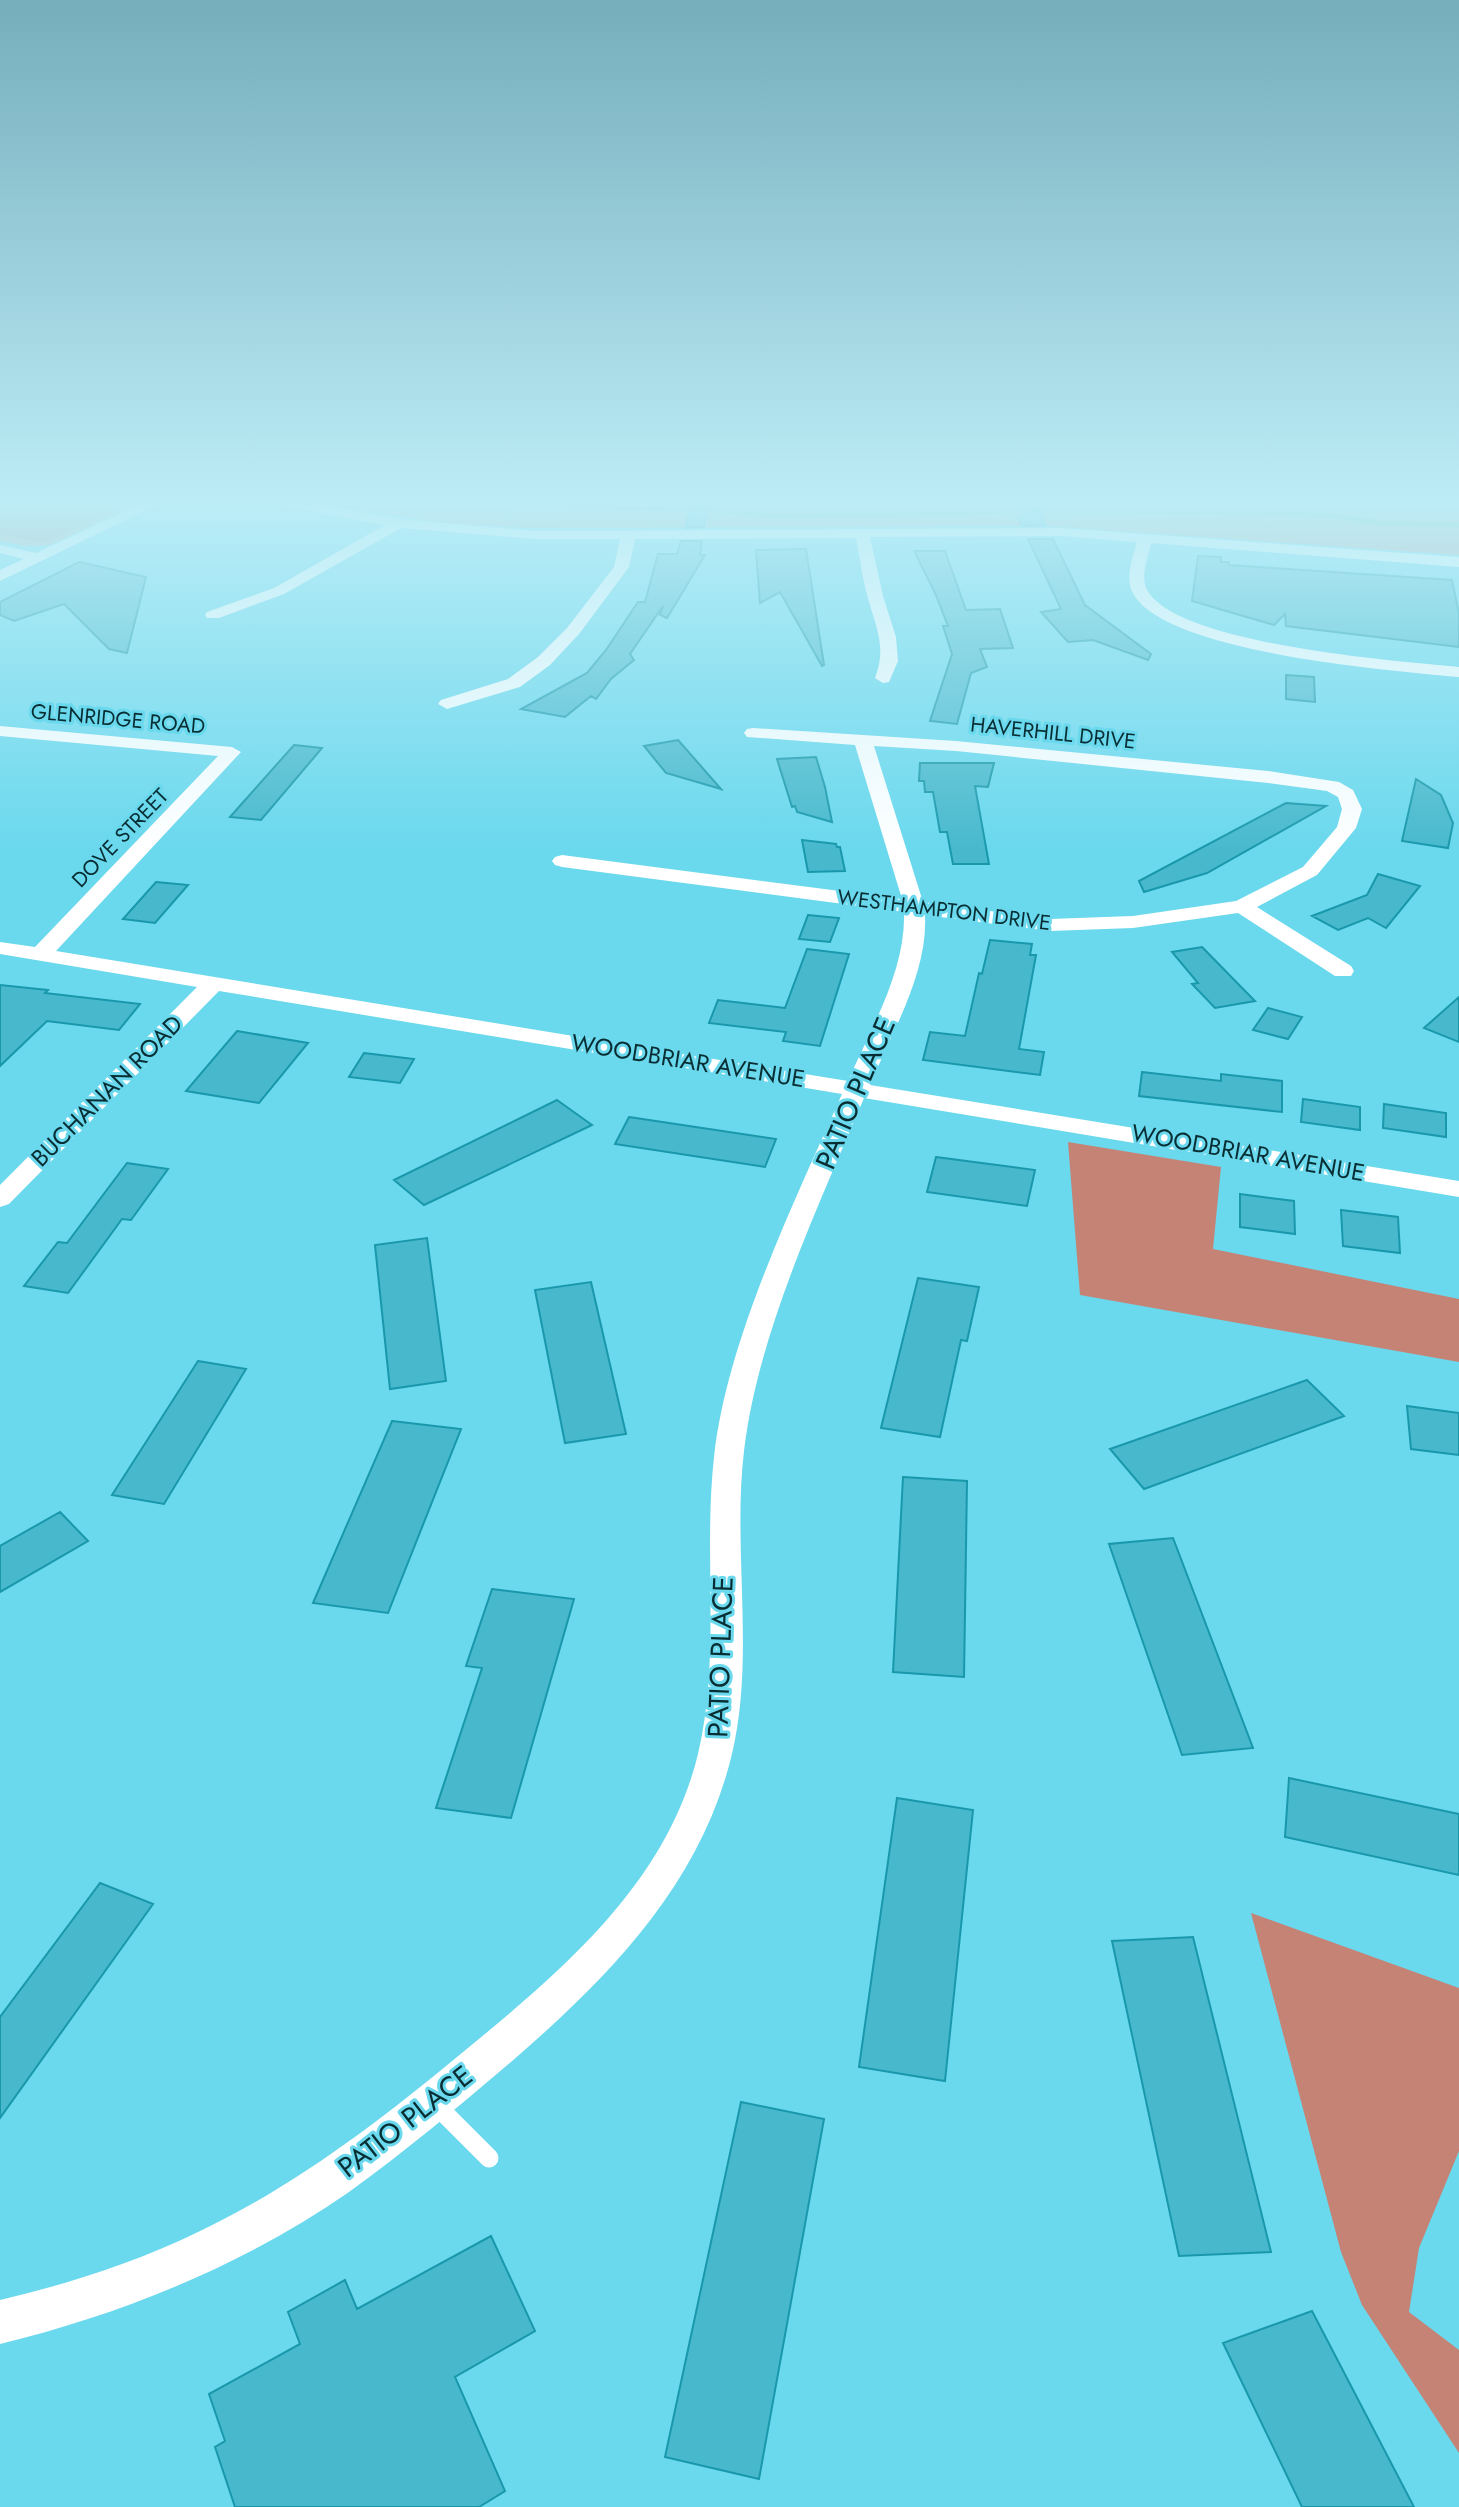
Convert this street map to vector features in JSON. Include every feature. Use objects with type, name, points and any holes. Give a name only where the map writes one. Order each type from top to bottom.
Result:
[{"type":"street","points":[[447,705],[514,682],[544,661],[584,616]]},
{"type":"street","points":[[881,616],[888,637],[890,661],[883,678]]},
{"type":"street","points":[[1168,616],[1196,630],[1253,646],[1459,672]]},
{"type":"street","name":"GLENRIDGE ROAD","points":[[0,732],[232,752]]},
{"type":"street","name":"HAVERHILL DRIVE","points":[[753,733],[863,739],[1268,777],[1332,786],[1346,794]]},
{"type":"street","name":"PATIO PLACE","points":[[0,2322],[37,2314],[123,2285],[206,2250],[330,2180],[433,2103],[565,1990],[616,1941],[653,1894],[682,1843],[704,1794],[719,1743],[724,1687],[725,1519],[729,1454],[737,1404],[753,1341],[906,973],[915,927],[914,905],[863,739]]},
{"type":"street","name":"DOVE STREET","points":[[40,954],[232,752]]},
{"type":"street","name":"WESTHAMPTON DRIVE","points":[[562,861],[914,905],[1050,925],[1133,922],[1242,906],[1310,871],[1332,848],[1346,828],[1352,810],[1346,794]]},
{"type":"street","points":[[1242,906],[1343,971]]},
{"type":"street","name":"WOODBRIAR AVENUE","points":[[0,948],[1459,1189]]},
{"type":"street","name":"BUCHANAN ROAD","points":[[0,1199],[214,983]]},
{"type":"lane","points":[[433,2103],[489,2158]]},
{"type":"shaded area","points":[[1068,1142],[1221,1167],[1213,1249],[1459,1299],[1459,1362],[1080,1295]]},
{"type":"shaded area","points":[[1251,1913],[1459,1988],[1459,2151],[1419,2248],[1409,2312],[1459,2350],[1459,2453],[1362,2305],[1341,2252]]},
{"type":"building","points":[[2,616],[29,616],[14,621]]},
{"type":"building","points":[[76,616],[136,616],[127,653],[109,649]]},
{"type":"building","points":[[629,616],[656,616],[630,654],[634,660],[611,679],[596,699],[591,696],[565,717],[521,709],[587,673]]},
{"type":"building","points":[[794,616],[816,616],[822,666]]},
{"type":"building","points":[[944,616],[1002,616],[1013,648],[980,649],[987,667],[971,673],[957,724],[930,721],[952,654],[943,626],[948,626]]},
{"type":"building","points":[[1045,616],[1100,616],[1151,654],[1148,660],[1093,640],[1068,642]]},
{"type":"building","points":[[1243,616],[1283,616],[1274,625]]},
{"type":"building","points":[[1285,616],[1459,616],[1459,647],[1286,626]]},
{"type":"building","points":[[1286,675],[1314,677],[1315,702],[1286,699]]},
{"type":"building","points":[[678,740],[721,789],[666,773],[644,746]]},
{"type":"building","points":[[294,745],[322,748],[261,820],[230,817]]},
{"type":"building","points":[[816,757],[832,822],[797,812],[795,806],[792,807],[777,759]]},
{"type":"building","points":[[920,763],[994,763],[988,787],[975,786],[989,864],[953,864],[947,832],[940,832],[933,792],[925,792],[924,781],[919,781]]},
{"type":"building","points":[[1416,779],[1441,795],[1453,823],[1448,848],[1402,841]]},
{"type":"building","points":[[1286,803],[1326,806],[1207,873],[1144,892],[1139,881]]},
{"type":"building","points":[[802,840],[836,844],[840,847],[845,871],[808,872]]},
{"type":"building","points":[[1378,874],[1420,886],[1386,928],[1368,918],[1338,930],[1312,916],[1367,895]]},
{"type":"building","points":[[156,882],[188,885],[155,923],[123,919]]},
{"type":"building","points":[[808,915],[839,918],[830,942],[799,939]]},
{"type":"building","points":[[990,940],[1032,944],[1030,955],[1036,955],[1019,1049],[1044,1052],[1040,1075],[923,1060],[930,1032],[965,1036],[979,973],[982,974]]},
{"type":"building","points":[[1202,947],[1255,1001],[1215,1008],[1192,984],[1198,983],[1172,952]]},
{"type":"building","points":[[807,949],[849,954],[820,1046],[783,1041],[786,1032],[709,1023],[718,1000],[785,1008]]},
{"type":"building","points":[[0,985],[140,1004],[119,1030],[47,1021],[0,1066]]},
{"type":"building","points":[[1459,997],[1459,1042],[1424,1028]]},
{"type":"building","points":[[1268,1008],[1302,1017],[1288,1039],[1253,1030]]},
{"type":"building","points":[[237,1031],[308,1043],[259,1103],[186,1091]]},
{"type":"building","points":[[364,1053],[414,1059],[400,1083],[349,1077]]},
{"type":"building","points":[[1142,1072],[1221,1081],[1221,1074],[1282,1081],[1282,1112],[1139,1096]]},
{"type":"building","points":[[1303,1099],[1360,1107],[1360,1130],[1301,1122]]},
{"type":"building","points":[[557,1100],[592,1125],[424,1205],[394,1180]]},
{"type":"building","points":[[1384,1104],[1446,1113],[1446,1137],[1383,1128]]},
{"type":"building","points":[[629,1117],[776,1139],[765,1167],[615,1144]]},
{"type":"building","points":[[936,1157],[1035,1170],[1027,1206],[927,1192]]},
{"type":"building","points":[[127,1163],[168,1169],[131,1220],[122,1219],[68,1293],[24,1286],[58,1242],[67,1243]]},
{"type":"building","points":[[1240,1194],[1294,1201],[1295,1234],[1240,1227]]},
{"type":"building","points":[[1341,1210],[1398,1217],[1400,1253],[1343,1246]]},
{"type":"building","points":[[427,1238],[446,1381],[390,1389],[375,1245]]},
{"type":"building","points":[[918,1278],[979,1287],[967,1341],[961,1340],[940,1437],[881,1428]]},
{"type":"building","points":[[591,1282],[626,1434],[565,1443],[535,1290]]},
{"type":"building","points":[[198,1361],[246,1369],[164,1504],[112,1495]]},
{"type":"building","points":[[1307,1380],[1344,1416],[1144,1489],[1110,1449]]},
{"type":"building","points":[[1407,1406],[1459,1413],[1459,1455],[1411,1449]]},
{"type":"building","points":[[392,1421],[461,1429],[388,1613],[313,1603]]},
{"type":"building","points":[[903,1477],[967,1481],[964,1677],[893,1672]]},
{"type":"building","points":[[60,1512],[88,1541],[0,1592],[0,1546]]},
{"type":"building","points":[[1173,1538],[1253,1748],[1182,1755],[1109,1544]]},
{"type":"building","points":[[492,1589],[574,1599],[511,1818],[436,1808],[482,1668],[466,1666]]},
{"type":"building","points":[[1289,1778],[1459,1814],[1459,1875],[1285,1837]]},
{"type":"building","points":[[897,1798],[973,1810],[945,2081],[859,2067]]},
{"type":"building","points":[[100,1883],[153,1904],[0,2118],[0,2017]]},
{"type":"building","points":[[1193,1937],[1271,2252],[1179,2256],[1112,1941]]},
{"type":"building","points":[[741,2102],[824,2119],[759,2479],[665,2457]]},
{"type":"building","points":[[491,2236],[535,2331],[455,2377],[505,2491],[479,2507],[235,2507],[215,2447],[225,2441],[209,2394],[300,2344],[288,2312],[345,2280],[357,2309]]},
{"type":"building","points":[[1312,2311],[1414,2507],[1302,2507],[1223,2343]]}]
